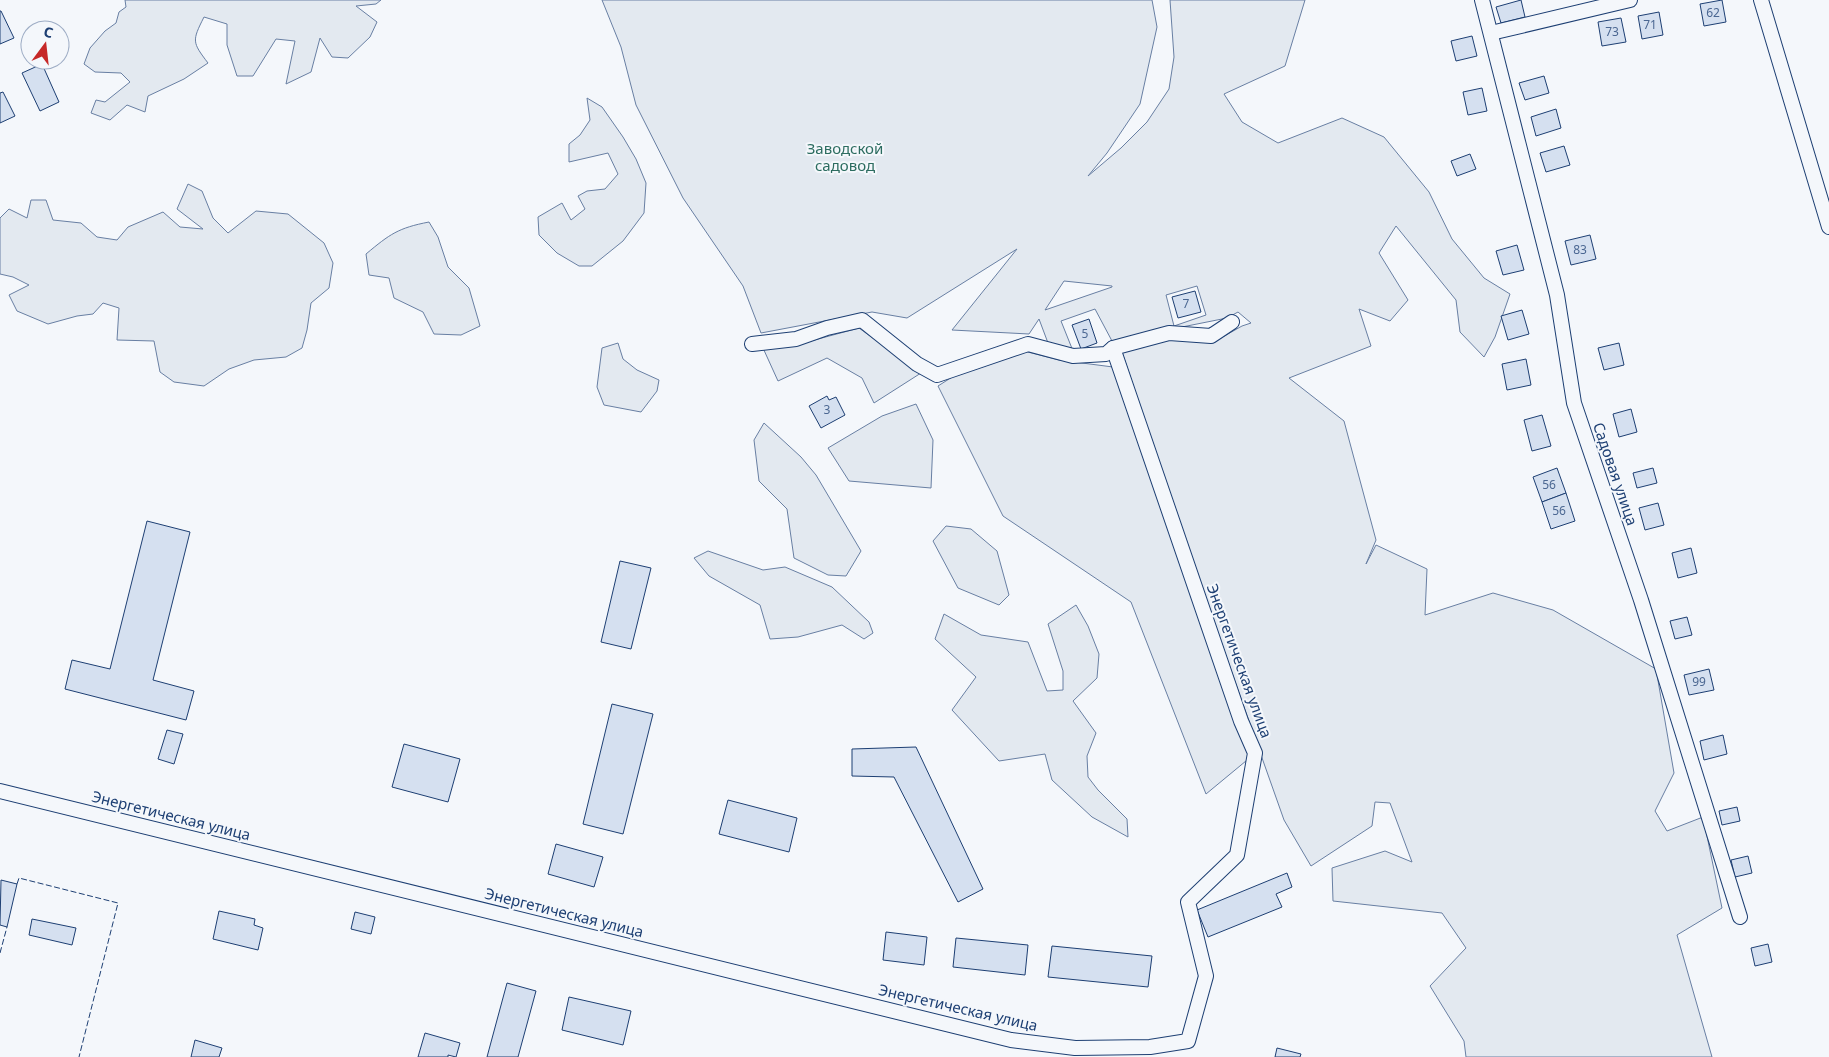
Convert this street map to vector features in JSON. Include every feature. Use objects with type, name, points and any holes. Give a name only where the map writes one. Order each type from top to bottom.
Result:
[{"type":"street","name":"Садовая улица","points":[[1482,0],[1557,295],[1574,403],[1647,618],[1740,917]]},
{"type":"street","points":[[1491,33],[1630,0]]},
{"type":"street","points":[[1761,0],[1829,227]]},
{"type":"street","points":[[752,344],[796,339],[827,328],[862,320],[917,364],[937,375],[1028,344],[1073,356],[1106,354],[1112,348],[1169,333],[1211,336],[1232,322]]},
{"type":"street","name":"Энергетическая улица","points":[[0,791],[1012,1040],[1075,1048],[1150,1047],[1188,1041],[1206,976],[1188,902],[1237,855],[1255,753],[1241,721],[1112,348]]},
{"type":"green space","points":[[125,0],[381,0],[376,4],[356,6],[377,22],[370,37],[348,58],[332,57],[320,38],[311,72],[286,84],[295,41],[276,39],[253,76],[237,76],[227,45],[227,24],[204,17],[197,31],[196,41],[199,50],[208,63],[184,79],[148,96],[145,112],[127,105],[110,120],[91,113],[96,100],[105,102],[130,82],[121,73],[95,72],[84,64],[90,48],[105,31],[116,23],[119,12],[126,7]]},
{"type":"green space","name":"Заводской садовод","points":[[602,0],[1152,0],[1157,27],[1140,104],[1107,153],[1088,176],[1121,148],[1147,122],[1169,89],[1174,57],[1170,0],[1305,0],[1285,66],[1224,94],[1242,122],[1278,143],[1342,118],[1384,137],[1429,192],[1452,239],[1484,278],[1510,294],[1495,337],[1484,357],[1460,332],[1456,300],[1396,226],[1379,253],[1408,300],[1390,321],[1359,309],[1371,346],[1289,378],[1344,421],[1376,540],[1366,564],[1376,545],[1427,569],[1425,615],[1493,593],[1553,610],[1656,669],[1674,773],[1655,811],[1667,831],[1703,817],[1722,908],[1677,935],[1712,1057],[1466,1057],[1464,1041],[1430,986],[1466,948],[1442,913],[1333,901],[1332,868],[1385,851],[1412,862],[1390,803],[1375,802],[1372,826],[1311,866],[1284,820],[1181,529],[1122,352],[1185,336],[1212,343],[1251,323],[1238,312],[1227,318],[1112,341],[1095,309],[1061,321],[1073,351],[1048,343],[1039,319],[1029,334],[952,330],[1017,249],[907,318],[872,312],[761,333],[743,286],[683,198],[636,105],[621,47]],"holes":[[[1064,281],[1112,286],[1112,287],[1045,310]],[[1197,286],[1206,315],[1174,326],[1166,295]]]},
{"type":"green space","points":[[587,98],[602,107],[623,137],[636,159],[646,183],[644,213],[623,241],[592,266],[579,266],[557,253],[539,235],[538,217],[562,203],[571,220],[585,209],[578,196],[587,191],[605,189],[618,174],[608,153],[569,162],[569,144],[580,135],[590,120]]},
{"type":"green space","points":[[188,184],[202,191],[213,218],[228,233],[256,211],[288,214],[324,243],[333,263],[329,288],[311,303],[302,348],[286,357],[254,360],[229,369],[204,386],[174,382],[160,372],[154,341],[117,340],[119,308],[103,303],[93,314],[77,316],[48,324],[17,311],[9,295],[29,285],[13,277],[0,274],[0,218],[9,209],[27,218],[31,200],[46,200],[53,220],[81,223],[97,237],[117,240],[128,227],[163,212],[180,227],[203,229],[177,209]]},
{"type":"green space","points":[[429,222],[438,237],[448,267],[469,288],[480,326],[461,335],[434,334],[423,312],[394,298],[389,278],[369,275],[366,254],[382,241],[402,229]]},
{"type":"green space","points":[[859,328],[921,373],[874,403],[862,378],[827,358],[778,381],[763,348],[792,346]]},
{"type":"green space","points":[[618,343],[623,359],[637,370],[659,380],[657,391],[641,412],[604,405],[597,387],[602,348]]},
{"type":"green space","points":[[1020,350],[1059,360],[1113,367],[1252,756],[1206,794],[1131,602],[1003,516],[938,386],[968,367]]},
{"type":"green space","points":[[916,404],[933,440],[931,488],[849,481],[828,448],[882,416]]},
{"type":"green space","points":[[764,423],[801,457],[816,475],[861,551],[846,576],[828,575],[794,558],[787,509],[759,481],[754,440]]},
{"type":"green space","points":[[946,526],[971,529],[997,551],[1009,595],[999,605],[958,588],[933,541]]},
{"type":"green space","points":[[708,551],[763,570],[785,567],[832,587],[869,622],[873,633],[864,639],[842,625],[798,637],[770,639],[760,605],[709,576],[694,558]]},
{"type":"green space","points":[[1076,605],[1088,626],[1099,654],[1097,678],[1073,701],[1096,733],[1087,756],[1088,777],[1098,790],[1127,819],[1128,837],[1092,817],[1052,780],[1045,754],[999,761],[952,710],[976,677],[935,639],[944,614],[981,635],[1028,642],[1047,691],[1063,690],[1063,671],[1048,624]]},
{"type":"building","points":[[1521,0],[1525,17],[1501,23],[1496,7]]},
{"type":"building","points":[[1722,0],[1726,22],[1704,26],[1700,4]]},
{"type":"building","points":[[0,11],[14,38],[0,44]]},
{"type":"building","points":[[1659,12],[1663,35],[1642,39],[1638,16]]},
{"type":"building","points":[[1621,18],[1626,42],[1602,46],[1598,22]]},
{"type":"building","points":[[1472,36],[1477,56],[1456,61],[1451,41]]},
{"type":"building","points":[[29,70],[45,70],[59,102],[40,111],[22,73]]},
{"type":"building","points":[[1544,76],[1549,93],[1525,100],[1519,83]]},
{"type":"building","points":[[1482,88],[1487,111],[1468,115],[1463,92]]},
{"type":"building","points":[[3,92],[15,116],[0,123],[0,93]]},
{"type":"building","points":[[1556,109],[1561,128],[1536,136],[1531,117]]},
{"type":"building","points":[[1564,146],[1570,165],[1546,172],[1540,153]]},
{"type":"building","points":[[1470,154],[1476,169],[1457,176],[1451,161]]},
{"type":"building","points":[[1590,235],[1596,259],[1571,265],[1565,241]]},
{"type":"building","points":[[1517,245],[1524,270],[1503,275],[1496,251]]},
{"type":"building","points":[[1195,291],[1201,312],[1178,318],[1172,297]]},
{"type":"building","points":[[1522,310],[1529,334],[1508,340],[1501,316]]},
{"type":"building","points":[[1089,319],[1097,343],[1081,349],[1072,325]]},
{"type":"building","points":[[1619,343],[1624,365],[1604,370],[1598,348]]},
{"type":"building","points":[[1526,359],[1531,385],[1507,390],[1502,364]]},
{"type":"building","points":[[827,396],[829,400],[836,397],[845,415],[821,428],[809,406]]},
{"type":"building","points":[[1631,409],[1637,432],[1619,437],[1613,414]]},
{"type":"building","points":[[1542,415],[1551,446],[1532,451],[1524,420]]},
{"type":"building","points":[[1557,468],[1566,493],[1542,502],[1533,477]]},
{"type":"building","points":[[1653,468],[1657,483],[1637,488],[1633,473]]},
{"type":"building","points":[[1566,493],[1575,521],[1551,529],[1542,502]]},
{"type":"building","points":[[1658,503],[1664,525],[1645,530],[1639,508]]},
{"type":"building","points":[[147,521],[190,532],[153,680],[194,691],[186,720],[65,689],[72,660],[110,669]]},
{"type":"building","points":[[1691,548],[1697,573],[1678,578],[1672,553]]},
{"type":"building","points":[[620,561],[651,568],[631,649],[601,642]]},
{"type":"building","points":[[1687,617],[1692,635],[1675,639],[1670,621]]},
{"type":"building","points":[[1709,669],[1714,690],[1689,695],[1684,675]]},
{"type":"building","points":[[612,704],[653,714],[623,834],[583,824]]},
{"type":"building","points":[[167,730],[183,734],[174,764],[158,759]]},
{"type":"building","points":[[1723,735],[1727,754],[1704,760],[1700,741]]},
{"type":"building","points":[[404,744],[460,759],[448,802],[392,787]]},
{"type":"building","points":[[916,747],[983,889],[958,902],[894,777],[852,776],[852,749]]},
{"type":"building","points":[[728,800],[797,818],[789,852],[719,834]]},
{"type":"building","points":[[1737,807],[1740,821],[1722,825],[1719,811]]},
{"type":"building","points":[[556,844],[603,857],[594,887],[548,874]]},
{"type":"building","points":[[1748,856],[1752,873],[1735,877],[1731,860]]},
{"type":"building","points":[[1287,873],[1292,887],[1276,894],[1282,907],[1208,937],[1197,910]]},
{"type":"building","points":[[1,880],[17,884],[7,927],[0,925]]},
{"type":"building","points":[[219,911],[255,919],[254,925],[263,928],[258,950],[213,939]]},
{"type":"building","points":[[355,912],[375,917],[371,934],[351,929]]},
{"type":"building","points":[[32,919],[76,928],[72,945],[29,935]]},
{"type":"building","points":[[886,932],[927,937],[924,965],[883,960]]},
{"type":"building","points":[[956,938],[1028,945],[1025,975],[953,967]]},
{"type":"building","points":[[1768,944],[1772,962],[1755,966],[1751,948]]},
{"type":"building","points":[[1052,946],[1152,956],[1148,987],[1048,977]]},
{"type":"building","points":[[507,983],[536,991],[518,1057],[487,1057]]},
{"type":"building","points":[[569,997],[631,1011],[623,1045],[562,1030]]},
{"type":"building","points":[[425,1033],[460,1043],[456,1057],[448,1055],[448,1057],[418,1057]]},
{"type":"building","points":[[195,1040],[222,1048],[219,1057],[191,1057]]},
{"type":"building","points":[[1277,1048],[1301,1054],[1300,1057],[1275,1057]]},
{"type":"fence","points":[[17,884],[19,878],[118,903],[79,1057]]},
{"type":"fence","points":[[0,953],[7,927]]}]
